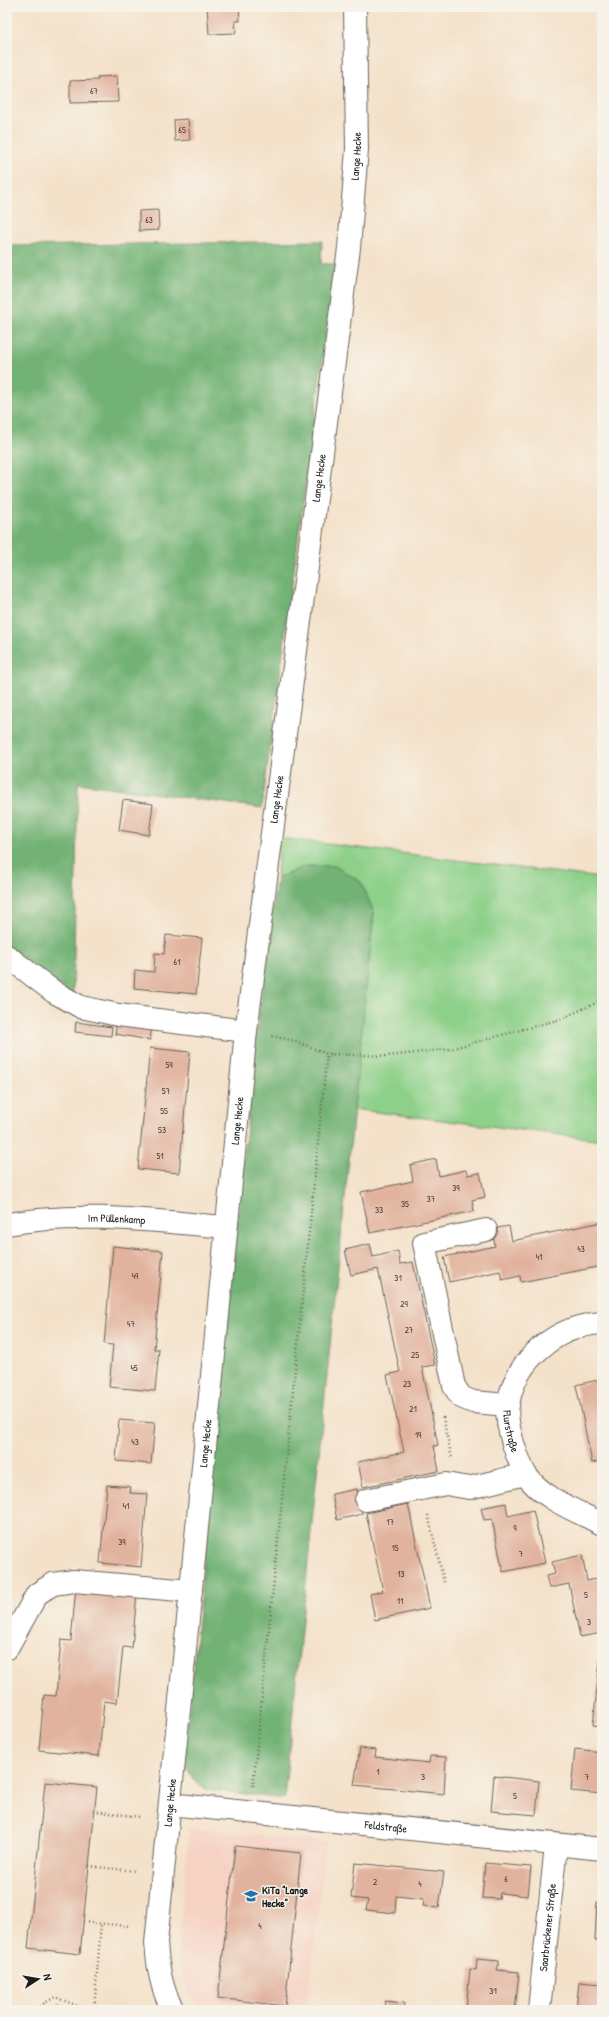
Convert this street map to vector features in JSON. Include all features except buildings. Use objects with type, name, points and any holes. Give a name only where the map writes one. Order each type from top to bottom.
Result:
[{"type":"street","name":"Lange Hecke","points":[[173,2010],[168,2002],[159,1973],[156,1943],[246,1031],[349,248],[357,149],[355,7]]},
{"type":"street","points":[[7,956],[54,992],[81,1006],[118,1014],[246,1031]]},
{"type":"street","name":"Im Püllenkamp","points":[[7,1224],[36,1219],[116,1217],[226,1227]]},
{"type":"street","points":[[486,1230],[424,1243],[454,1386],[461,1397],[473,1402],[508,1406]]},
{"type":"street","name":"Flurstraße","points":[[602,1323],[569,1330],[540,1347],[518,1372],[508,1406],[511,1441],[525,1474],[545,1493],[602,1524]]},
{"type":"street","points":[[366,1500],[446,1484],[469,1488],[525,1474]]},
{"type":"street","points":[[7,1648],[37,1594],[53,1584],[74,1581],[191,1591]]},
{"type":"street","name":"Feldstraße","points":[[170,1804],[602,1849]]},
{"type":"street","name":"Saarbrückener Straße","points":[[539,2010],[556,1844]]},
{"type":"path","points":[[246,1031],[295,1041],[327,1054],[388,1056],[450,1049],[561,1019],[602,1000]]},
{"type":"path","points":[[250,1812],[327,1054]]},
{"type":"path","points":[[457,1486],[440,1402],[461,1397]]},
{"type":"path","points":[[421,1489],[444,1582]]},
{"type":"path","points":[[94,1811],[141,1816]]},
{"type":"path","points":[[89,1866],[135,1871]]},
{"type":"path","points":[[83,1922],[130,1926]]},
{"type":"path","points":[[94,2010],[101,1924]]},
{"type":"path","points":[[33,2010],[55,1997],[88,2010]]},
{"type":"shaded area","name":"KiTa \"Lange Hecke\"","points":[[189,1828],[326,1842],[307,2010],[198,2010],[189,1994],[181,1971],[178,1949]]},
{"type":"green space","points":[[322,241],[321,264],[335,264],[262,808],[78,783],[73,996],[7,946],[7,246]]},
{"type":"green space","points":[[279,838],[602,878],[602,1140],[352,1109],[374,912],[277,878]]},
{"type":"green space","points":[[306,866],[335,866],[361,882],[374,912],[284,1799],[206,1789],[192,1778],[184,1761],[256,1036],[277,878]]},
{"type":"place","name":"KiTa \"Lange Hecke\"","points":[[251,1896]]}]
